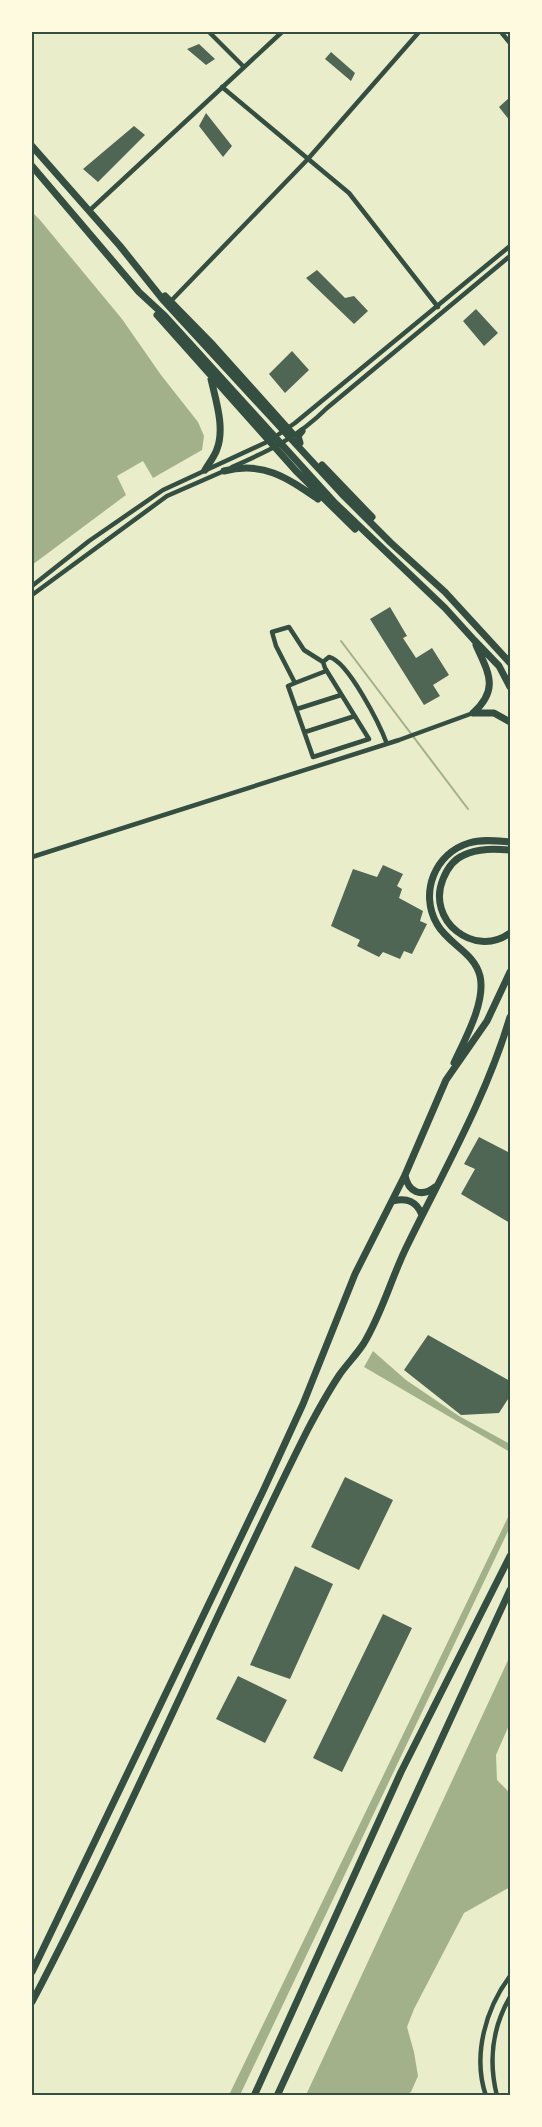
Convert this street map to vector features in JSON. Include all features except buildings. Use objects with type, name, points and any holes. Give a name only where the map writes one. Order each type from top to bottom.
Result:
[{"type":"main road","points":[[32,146],[120,246],[172,310],[335,486],[391,543],[438,586]]},
{"type":"main road","points":[[32,166],[211,377],[275,448],[332,509],[429,594]]},
{"type":"main road","points":[[149,283],[171,301],[285,425],[298,434],[300,443],[482,630],[510,663]]},
{"type":"main road","points":[[139,292],[165,316],[298,465],[499,666],[510,687]]},
{"type":"main road","points":[[205,470],[217,450],[220,431],[218,405],[211,377]]},
{"type":"main road","points":[[285,425],[295,423]]},
{"type":"main road","points":[[224,471],[240,468],[276,472],[332,509]]},
{"type":"main road","points":[[473,713],[482,705],[490,684],[490,675],[474,640]]},
{"type":"main road","points":[[473,713],[494,713],[510,722]]},
{"type":"main road","points":[[32,1972],[264,1489],[303,1404],[355,1274],[405,1175],[480,999],[480,979],[477,967],[438,926],[433,915],[429,902],[432,876],[449,854],[469,843],[510,842]]},
{"type":"main road","points":[[510,850],[492,849],[463,855],[450,866],[438,895],[439,904],[447,922],[466,937],[488,941],[510,933]]},
{"type":"main road","points":[[446,1080],[486,1021],[510,972]]},
{"type":"main road","points":[[32,2002],[132,1800],[302,1441],[334,1384],[364,1342],[380,1312],[400,1261],[435,1186],[482,1097],[510,1017]]},
{"type":"main road","points":[[405,1175],[407,1183],[422,1194],[429,1192],[435,1186]]},
{"type":"main road","points":[[393,1201],[402,1198],[411,1201],[419,1206],[422,1215]]},
{"type":"main road","points":[[255,2096],[402,1772],[510,1556]]},
{"type":"main road","points":[[277,2096],[510,1590]]},
{"type":"street","points":[[209,32],[244,67]]},
{"type":"street","points":[[88,212],[282,32]]},
{"type":"street","points":[[171,301],[307,160],[419,32]]},
{"type":"street","points":[[501,32],[510,44]]},
{"type":"street","points":[[222,87],[349,194],[438,307]]},
{"type":"street","points":[[295,423],[510,246]]},
{"type":"street","points":[[32,595],[167,496],[275,448],[298,434],[510,256]]},
{"type":"street","points":[[32,586],[89,541],[164,490],[269,441],[285,425]]},
{"type":"street","points":[[295,683],[271,635],[275,630],[289,627],[304,650],[323,662],[326,671],[369,738],[368,741],[314,757],[288,685],[295,683],[326,671]]},
{"type":"street","points":[[323,662],[329,657],[340,662],[374,714],[387,744]]},
{"type":"street","points":[[297,710],[341,695]]},
{"type":"street","points":[[32,857],[387,744],[473,713]]},
{"type":"street","points":[[305,732],[355,716]]},
{"type":"street","points":[[486,2096],[481,2059],[485,2026],[499,1991],[510,1976]]},
{"type":"street","points":[[497,2096],[492,2051],[494,2033],[510,1996]]},
{"type":"shaded area","points":[[32,212],[122,319],[161,375],[198,422],[204,436],[202,450],[153,478],[143,461],[117,476],[126,495],[32,565]]},
{"type":"shaded area","points":[[373,1351],[406,1380],[459,1416],[510,1444],[510,1452],[364,1367]]},
{"type":"shaded area","points":[[510,1513],[510,1527],[240,2095],[229,2095]]},
{"type":"shaded area","points":[[510,1656],[510,1723],[496,1755],[497,1780],[510,1793],[510,1887],[464,1913],[414,2009],[407,2027],[418,2076],[411,2092],[403,2096],[306,2095]]},
{"type":"waterway","points":[[341,641],[468,809]]}]
